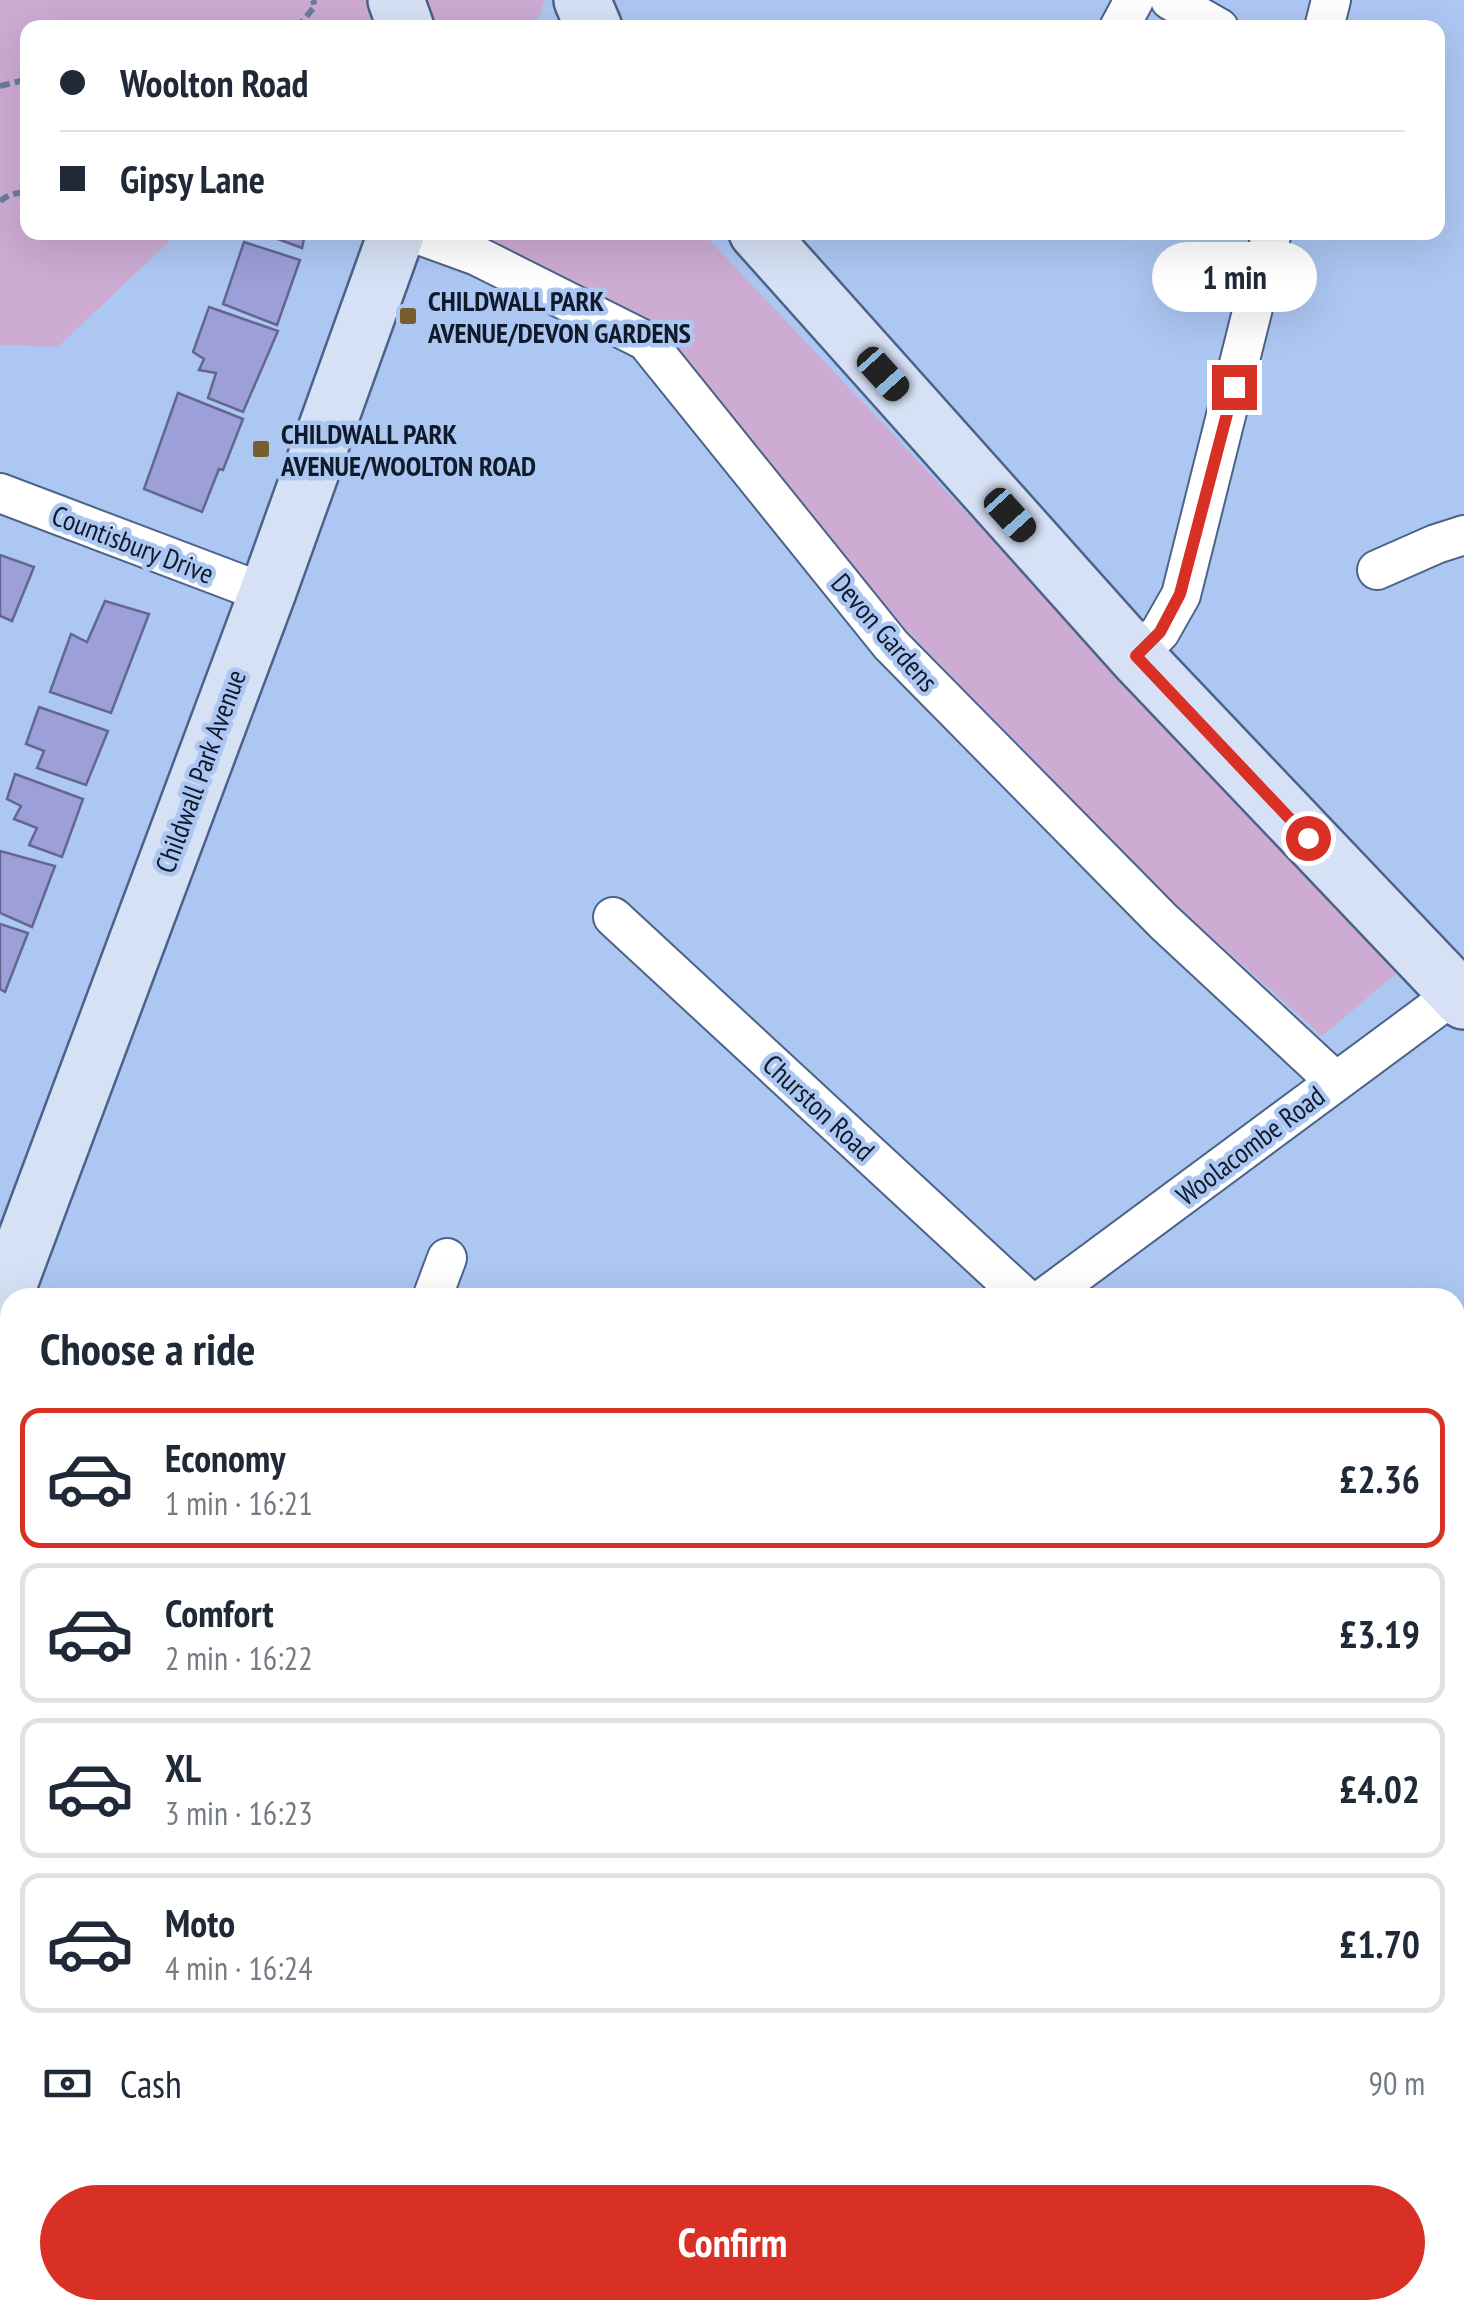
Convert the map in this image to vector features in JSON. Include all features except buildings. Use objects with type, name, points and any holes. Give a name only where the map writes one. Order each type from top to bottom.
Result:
[{"type":"street","points":[[1170,0],[1205,20]]},
{"type":"street","name":"Childwall Park Avenue","points":[[7,1288],[394,240]]},
{"type":"street","name":"Devon Gardens","points":[[433,240],[477,256],[646,341],[890,645],[1164,922],[1335,1081]]},
{"type":"street","points":[[764,240],[1136,656],[1460,997]]},
{"type":"street","points":[[1136,656],[1160,632],[1180,594],[1270,240]]},
{"type":"street","name":"Countisbury Drive","points":[[0,493],[266,594]]},
{"type":"street","points":[[1377,570],[1464,535]]},
{"type":"street","name":"Churston Road","points":[[614,918],[1014,1288]]},
{"type":"street","name":"Woolacombe Road","points":[[1057,1288],[1335,1081],[1460,997]]},
{"type":"street","points":[[436,1288],[447,1258]]},
{"type":"path","points":[[304,20],[316,6],[312,0]]},
{"type":"shaded area","points":[[0,0],[374,0],[381,20],[20,20],[20,240],[171,240],[58,347],[0,345]]},
{"type":"shaded area","points":[[426,0],[545,0],[537,20],[434,20]]},
{"type":"shaded area","points":[[479,240],[710,240],[1161,719],[1405,966],[1322,1036],[1176,905],[905,628],[656,328]]},
{"type":"place","name":"CHILDWALL PARK AVENUE/DEVON GARDENS","points":[[408,316]]},
{"type":"place","name":"CHILDWALL PARK AVENUE/WOOLTON ROAD","points":[[261,449]]},
{"type":"route","points":[[1234,387],[1180,594],[1160,632],[1136,656],[1308,838]]}]
